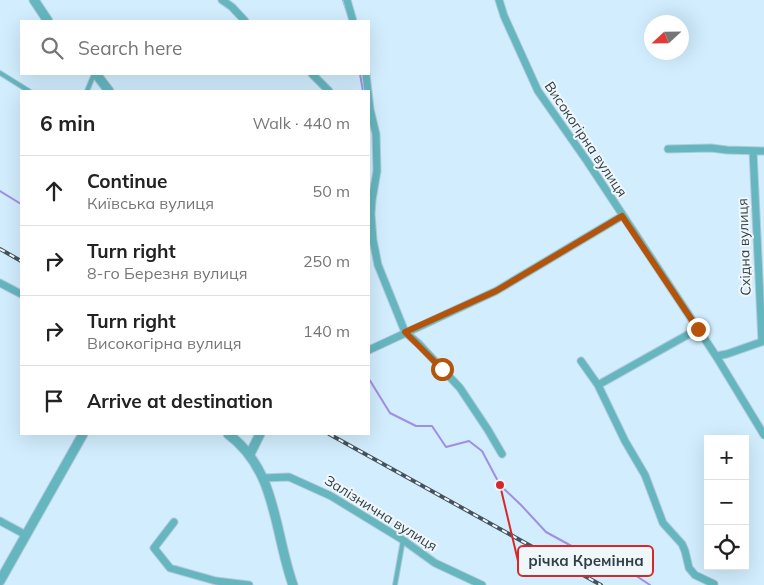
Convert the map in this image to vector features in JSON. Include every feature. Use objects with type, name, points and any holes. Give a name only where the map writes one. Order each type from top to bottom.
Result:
[{"type":"street","points":[[34,0],[47,20]]},
{"type":"street","points":[[222,0],[232,7],[244,20]]},
{"type":"street","points":[[348,0],[353,20]]},
{"type":"street","name":"Високогірна вулиця","points":[[499,0],[504,16],[538,92],[587,161],[716,356],[764,435]]},
{"type":"street","points":[[96,75],[108,90]]},
{"type":"street","points":[[313,75],[328,90]]},
{"type":"street","points":[[366,75],[368,90]]},
{"type":"street","points":[[370,109],[376,134],[377,171],[371,214],[374,248],[381,273],[405,332],[420,344],[460,388],[502,454]]},
{"type":"street","points":[[668,149],[711,148],[764,152]]},
{"type":"street","name":"Східна вулиця","points":[[753,151],[763,341]]},
{"type":"street","points":[[370,350],[496,291],[622,216]]},
{"type":"street","points":[[0,283],[20,293]]},
{"type":"street","points":[[598,385],[698,329]]},
{"type":"street","points":[[716,356],[763,341]]},
{"type":"street","points":[[581,361],[598,385],[625,441],[648,481],[664,523],[682,544],[689,568],[695,575],[714,584]]},
{"type":"street","points":[[0,581],[82,435]]},
{"type":"street","points":[[229,435],[242,444],[250,454],[270,493],[279,538],[293,585]]},
{"type":"street","points":[[250,454],[260,435]]},
{"type":"street","name":"Залізнична вулиця","points":[[263,478],[289,477],[331,496],[403,540],[435,563],[482,585]]},
{"type":"street","points":[[0,521],[26,536]]},
{"type":"street","points":[[174,522],[154,548],[170,568],[214,583],[249,585]]},
{"type":"lane","points":[[0,73],[26,90]]},
{"type":"lane","points":[[87,90],[95,75]]},
{"type":"lane","points":[[395,585],[403,540]]},
{"type":"waterway","points":[[343,0],[347,12]]},
{"type":"waterway","points":[[360,75],[363,90]]},
{"type":"waterway","points":[[0,191],[20,203]]},
{"type":"waterway","points":[[370,381],[390,413],[416,426],[432,426],[446,447],[469,441],[482,451],[500,485],[546,532],[577,549],[608,557],[650,585]]},
{"type":"railway","points":[[0,249],[20,260]]},
{"type":"railway","points":[[331,435],[601,585]]},
{"type":"place","name":"річка Кремінна","points":[[500,485]]},
{"type":"route","points":[[442,369],[420,344],[405,332],[496,291],[622,216],[698,329]]}]
